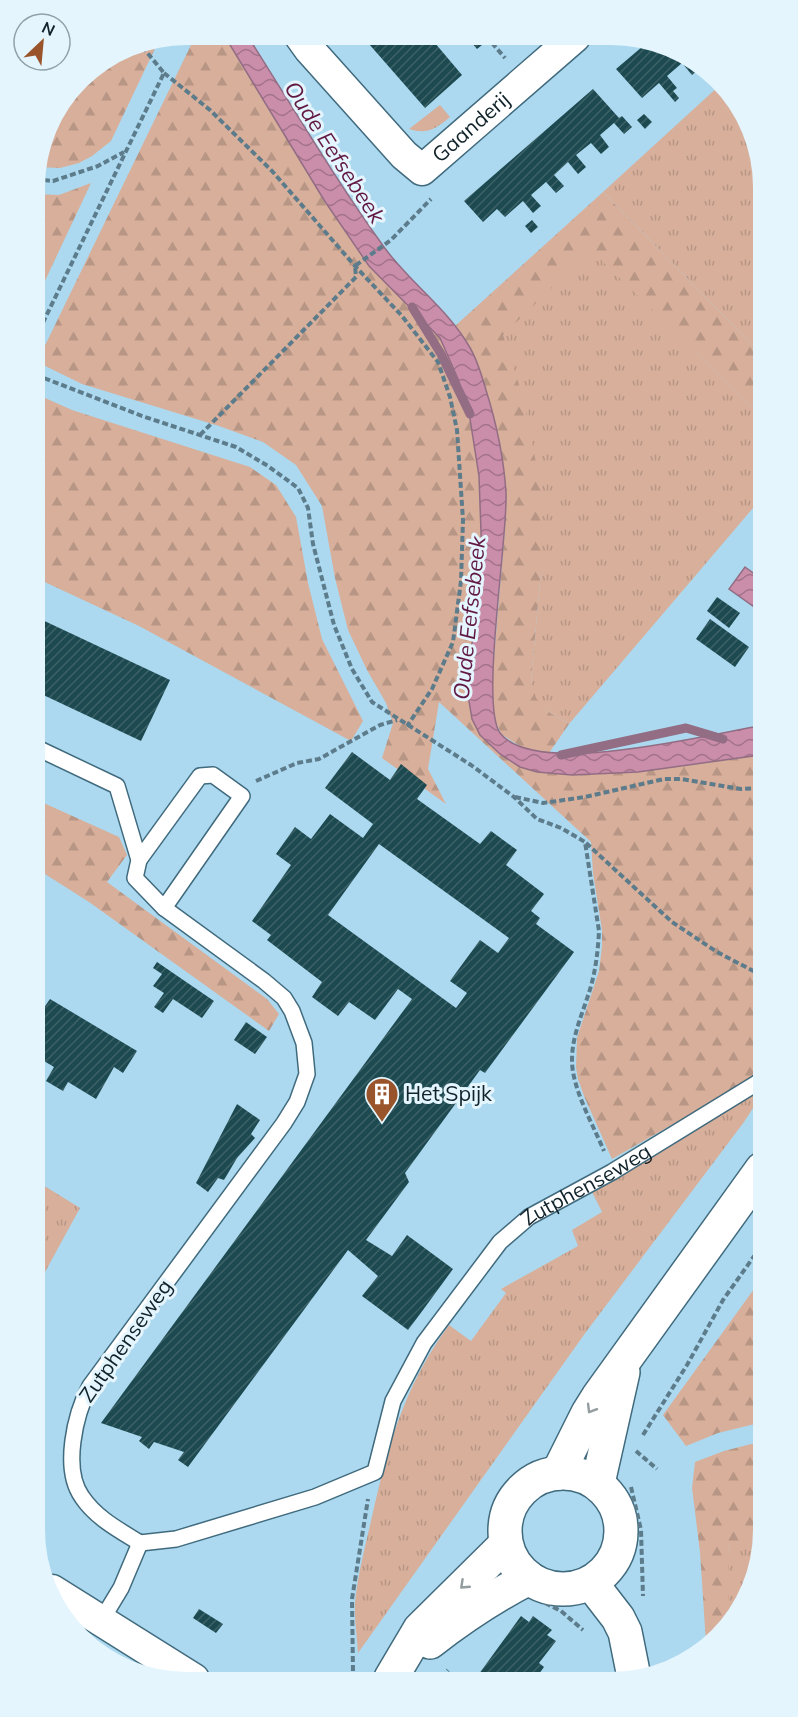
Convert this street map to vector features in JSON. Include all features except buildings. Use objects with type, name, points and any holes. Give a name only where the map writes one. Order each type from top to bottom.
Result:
[{"type":"street","name":"Gaanderij","points":[[306,45],[404,155],[422,170],[567,45]]},
{"type":"street","points":[[558,1473],[588,1413],[753,1182]]},
{"type":"street","points":[[598,1483],[625,1362]]},
{"type":"street","points":[[558,1473],[583,1475],[598,1483],[614,1502],[621,1517],[622,1534],[619,1550],[611,1565],[591,1583],[577,1587],[552,1588],[530,1578],[517,1567],[506,1544],[506,1520],[516,1497],[534,1480],[558,1473]]},
{"type":"street","points":[[396,1672],[420,1629],[506,1544]]},
{"type":"street","points":[[396,1672],[465,1615],[501,1592],[530,1578]]},
{"type":"street","points":[[591,1583],[618,1618],[625,1632],[633,1670]]},
{"type":"street","points":[[62,1596],[182,1672]]},
{"type":"lane","name":"Zutphenseweg","points":[[45,752],[117,786],[139,860],[135,878],[164,908],[284,998],[299,1027],[307,1059],[307,1074],[297,1102],[284,1123],[90,1386],[82,1401],[72,1446],[74,1473],[81,1496],[95,1512],[140,1543]]},
{"type":"lane","points":[[139,860],[200,776],[213,775],[242,796],[164,908]]},
{"type":"lane","name":"Zutphenseweg","points":[[375,1472],[393,1401],[424,1343],[500,1242],[529,1217],[612,1172],[753,1086]]},
{"type":"lane","points":[[101,1621],[121,1588],[140,1543],[176,1539],[315,1497],[375,1472]]},
{"type":"path","points":[[146,51],[164,73],[210,110],[272,171],[402,316],[438,362],[450,397],[457,429],[463,520],[461,581],[453,642],[432,689],[407,726]]},
{"type":"path","points":[[45,318],[164,73]]},
{"type":"path","points":[[45,180],[53,181],[98,166],[125,151]]},
{"type":"path","points":[[200,435],[356,277],[355,266],[359,261],[391,240],[432,199],[422,170]]},
{"type":"path","points":[[45,378],[142,416],[236,447],[268,466],[298,489],[308,508],[313,544],[333,625],[352,669],[372,702],[471,765],[514,797],[537,819],[561,828],[585,842],[672,922],[717,952],[753,971]]},
{"type":"path","points":[[242,796],[252,783],[260,779],[297,763],[319,759],[380,724],[398,719]]},
{"type":"path","points":[[514,797],[543,803],[585,797],[664,779],[681,779],[741,789],[753,788]]},
{"type":"path","points":[[585,842],[599,937],[592,983],[574,1037],[573,1070],[582,1100],[612,1172]]},
{"type":"path","points":[[635,1451],[657,1469]]},
{"type":"path","points":[[353,1671],[352,1599],[364,1513],[375,1472]]},
{"type":"green space","points":[[191,45],[230,45],[324,200],[369,266],[440,338],[458,379],[470,419],[479,476],[482,560],[468,677],[500,754],[605,772],[638,772],[753,756],[753,1079],[612,1159],[584,1096],[576,1067],[577,1038],[599,971],[602,946],[591,842],[439,702],[428,769],[446,804],[382,758],[393,723],[386,703],[348,630],[335,578],[322,506],[296,465],[263,442],[219,426],[82,384],[45,366],[45,346]]},
{"type":"green space","points":[[155,49],[111,141],[79,163],[60,168],[46,167],[56,132],[74,100],[86,86],[108,69],[132,56]]},
{"type":"green space","points":[[715,90],[724,100],[742,132],[752,168],[753,346],[603,192]]},
{"type":"green space","points":[[440,105],[450,117],[445,121],[426,131],[409,129]]},
{"type":"green space","points":[[91,183],[45,281],[45,194],[59,195]]},
{"type":"green space","points":[[603,192],[753,346],[753,408],[591,250],[503,335],[523,397],[542,493],[541,572],[531,680],[536,698],[550,713],[569,724],[549,753],[523,748],[501,734],[494,718],[492,681],[505,529],[470,348],[455,326]]},
{"type":"green space","points":[[591,249],[753,408],[753,508],[569,724],[550,713],[535,698],[531,680],[541,572],[502,335]]},
{"type":"green space","points":[[45,398],[72,410],[250,467],[276,485],[296,517],[308,583],[322,639],[363,721],[351,741],[139,626],[45,582]]},
{"type":"green space","points":[[45,804],[119,837],[127,855],[107,882],[267,999],[279,1014],[269,1031],[89,902],[45,874]]},
{"type":"green space","points":[[753,1094],[753,1108],[744,1122],[586,1332],[358,1653],[355,1602],[364,1551],[391,1443],[399,1418],[420,1372],[449,1325],[471,1341],[506,1293],[501,1289],[578,1246],[572,1230],[602,1212],[592,1192]]},
{"type":"green space","points":[[45,1186],[80,1208],[45,1272]]},
{"type":"green space","points":[[753,1290],[753,1424],[718,1433],[686,1446],[663,1415]]},
{"type":"green space","points":[[753,1444],[753,1540],[730,1546],[728,1610],[706,1636],[700,1552],[692,1488],[695,1462]]},
{"type":"green space","points":[[753,1541],[742,1585],[728,1610],[728,1554],[730,1545]]},
{"type":"water","points":[[230,45],[253,45],[331,169],[384,247],[450,319],[477,362],[496,428],[506,493],[493,690],[495,717],[500,733],[519,746],[548,752],[584,753],[664,744],[753,727],[753,756],[638,772],[572,775],[537,772],[520,767],[500,754],[480,735],[472,719],[468,695],[468,677],[482,560],[479,476],[470,419],[458,379],[440,338],[369,266],[324,200]]},
{"type":"water","points":[[745,567],[753,573],[753,606],[729,589]]},
{"type":"waterway","name":"Oude Eefsebeek","points":[[412,307],[441,354],[470,414]]},
{"type":"waterway","name":"Oude Eefsebeek","points":[[561,755],[686,728],[723,739]]},
{"type":"place","name":"Het Spijk","points":[[382,1123]]}]
